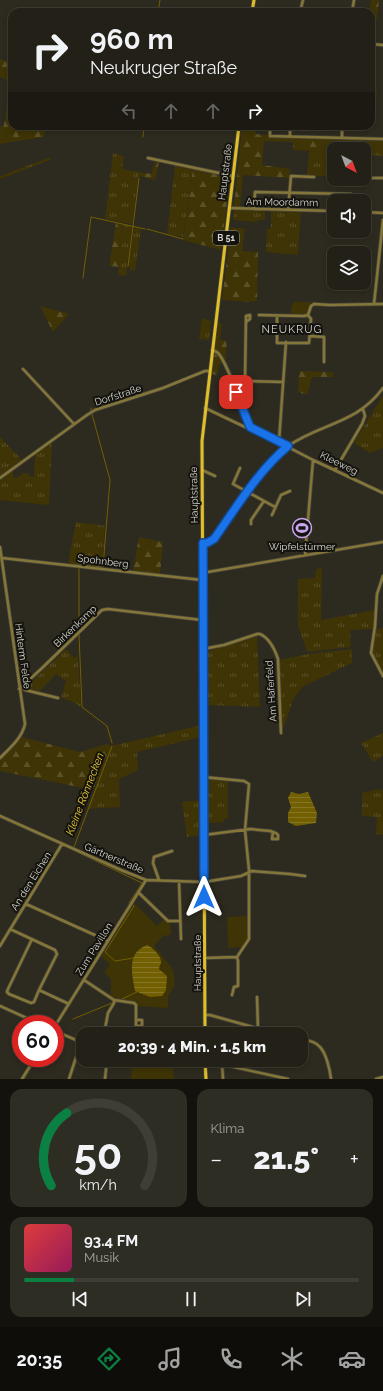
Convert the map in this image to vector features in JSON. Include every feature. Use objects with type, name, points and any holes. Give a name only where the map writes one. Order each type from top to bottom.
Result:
[{"type":"main road","name":"Hauptstraße","points":[[206,1027],[202,441],[239,130]]},
{"type":"main road","points":[[205,1067],[206,1079]]},
{"type":"street","points":[[270,130],[270,136],[383,139]]},
{"type":"street","points":[[290,130],[290,136]]},
{"type":"street","points":[[342,130],[342,138]]},
{"type":"street","points":[[148,158],[233,176]]},
{"type":"street","points":[[288,210],[291,176],[314,177]]},
{"type":"street","points":[[371,178],[383,178]]},
{"type":"street","points":[[254,209],[255,192],[351,194]]},
{"type":"street","name":"Am Moordamm","points":[[229,208],[327,211]]},
{"type":"street","points":[[371,212],[383,213]]},
{"type":"street","points":[[374,304],[383,220]]},
{"type":"street","points":[[277,316],[276,342],[309,343],[311,319],[308,315],[311,306],[314,304],[383,304]]},
{"type":"street","points":[[259,315],[308,315]]},
{"type":"street","points":[[246,322],[245,381],[283,382]]},
{"type":"street","points":[[310,336],[324,337],[324,362]]},
{"type":"street","points":[[279,442],[286,342]]},
{"type":"street","points":[[212,350],[217,352],[226,368],[250,427]]},
{"type":"street","points":[[23,369],[74,424]]},
{"type":"street","name":"Dorfstraße","points":[[0,478],[87,414],[103,407],[163,388],[205,371],[210,371]]},
{"type":"street","points":[[203,543],[207,543],[214,539],[272,460],[288,446],[303,437],[351,417],[372,401],[383,388]]},
{"type":"street","name":"Kleeweg","points":[[205,408],[245,427],[250,427],[313,460],[383,493]]},
{"type":"street","points":[[334,470],[362,424],[365,416],[363,409]]},
{"type":"street","points":[[305,555],[313,460]]},
{"type":"street","points":[[240,468],[232,484],[274,507]]},
{"type":"street","points":[[202,470],[215,476]]},
{"type":"street","points":[[272,515],[274,507],[282,493],[290,491]]},
{"type":"street","points":[[251,524],[251,520],[264,501]]},
{"type":"street","points":[[202,573],[383,542]]},
{"type":"street","name":"Hinterm Felde","points":[[0,547],[25,724],[17,741],[0,758]]},
{"type":"street","name":"Spohnberg","points":[[2,558],[202,580]]},
{"type":"street","points":[[383,576],[377,594],[375,626],[370,653],[383,676]]},
{"type":"street","name":"Birkenkamp","points":[[21,688],[102,610],[108,609],[202,620]]},
{"type":"street","name":"Am Haferfeld","points":[[203,649],[224,645],[257,634],[262,635],[265,638],[275,650],[278,659],[281,733]]},
{"type":"street","points":[[21,688],[58,698]]},
{"type":"street","points":[[204,777],[244,781],[249,784],[245,830],[249,871],[249,939],[237,957],[238,986],[234,987],[232,995]]},
{"type":"street","name":"Gärtnerstraße","points":[[0,816],[146,880],[204,882],[241,876],[249,871]]},
{"type":"street","points":[[204,835],[250,829],[273,832]]},
{"type":"street","name":"An den Eichen","points":[[0,946],[62,844]]},
{"type":"street","points":[[159,880],[153,863],[154,857],[172,851]]},
{"type":"street","points":[[249,871],[305,876]]},
{"type":"street","name":"Zum Pavillon","points":[[62,1015],[146,880]]},
{"type":"street","points":[[179,881],[182,939]]},
{"type":"street","points":[[139,892],[168,921],[180,921]]},
{"type":"street","points":[[26,904],[108,942]]},
{"type":"street","points":[[10,929],[32,939],[56,952],[57,954],[31,1003],[7,992],[32,939]]},
{"type":"street","points":[[205,958],[237,957]]},
{"type":"street","points":[[84,980],[114,1000],[134,1003],[136,1005],[136,1020]]},
{"type":"street","points":[[39,990],[69,1004]]},
{"type":"street","points":[[257,997],[258,1027]]},
{"type":"street","points":[[105,1027],[108,1013],[114,1000]]},
{"type":"street","points":[[0,1006],[20,1015]]},
{"type":"street","points":[[205,1015],[254,1027]]},
{"type":"street","points":[[64,1035],[76,1040]]},
{"type":"street","points":[[308,1041],[320,1046],[323,1050],[330,1070],[331,1079]]},
{"type":"street","points":[[69,1079],[76,1060]]},
{"type":"street","points":[[22,1079],[29,1067]]},
{"type":"street","points":[[105,1079],[106,1067]]},
{"type":"street","points":[[222,1067],[223,1079]]},
{"type":"street","points":[[235,1067],[288,1079]]},
{"type":"street","points":[[376,1079],[383,1077]]},
{"type":"green space","points":[[371,0],[379,0],[377,20],[375,20],[375,8],[370,8]]},
{"type":"green space","points":[[0,59],[8,61],[8,81],[0,77]]},
{"type":"green space","points":[[375,89],[377,89],[375,110]]},
{"type":"green space","points":[[8,100],[8,130],[45,130],[44,137],[11,142],[3,130]]},
{"type":"green space","points":[[0,126],[4,127],[3,131],[11,142],[0,144]]},
{"type":"green space","points":[[242,130],[256,130],[256,134],[269,135],[269,137],[359,139],[359,142],[327,142],[327,152],[293,150],[293,142],[264,141],[262,165],[290,169],[289,178],[243,175],[240,207],[234,207]]},
{"type":"green space","points":[[359,139],[383,139],[383,156],[371,155],[371,142],[359,142]]},
{"type":"green space","points":[[309,151],[327,152],[327,176],[307,176]]},
{"type":"green space","points":[[113,153],[124,156],[122,169],[139,172],[132,224],[105,219]]},
{"type":"green space","points":[[51,157],[50,160],[0,179],[0,176]]},
{"type":"green space","points":[[155,162],[159,162],[155,180],[138,176],[139,172],[151,174]]},
{"type":"green space","points":[[175,166],[193,169],[183,237],[167,234]]},
{"type":"green space","points":[[193,169],[230,178],[221,250],[183,240]]},
{"type":"green space","points":[[234,210],[265,210],[265,220],[258,220],[257,222],[233,220]]},
{"type":"green space","points":[[271,211],[301,211],[298,255],[266,252],[267,229],[271,228]]},
{"type":"green space","points":[[116,223],[124,224],[119,267],[109,266]]},
{"type":"green space","points":[[124,224],[132,226],[126,276],[118,275]]},
{"type":"green space","points":[[134,227],[141,229],[135,271],[130,270],[130,267],[128,266]]},
{"type":"green space","points":[[231,227],[245,229],[242,251],[258,252],[257,301],[247,302],[222,300]]},
{"type":"green space","points":[[294,302],[311,302],[308,313],[305,315],[291,314],[291,307]]},
{"type":"green space","points":[[40,306],[69,314],[53,332]]},
{"type":"green space","points":[[202,318],[211,321],[209,340],[199,339]]},
{"type":"green space","points":[[218,322],[222,324],[220,340],[227,341],[225,363],[221,355],[215,350]]},
{"type":"green space","points":[[215,352],[220,357],[223,364],[219,364],[217,375],[212,374]]},
{"type":"green space","points":[[299,371],[333,372],[333,377],[312,377],[307,395],[298,392]]},
{"type":"green space","points":[[383,395],[383,448],[370,453],[354,443]]},
{"type":"green space","points":[[0,437],[22,460],[0,476]]},
{"type":"green space","points":[[52,442],[49,505],[0,500],[0,480],[12,470],[14,478],[19,477],[23,473],[28,473],[29,476],[34,477],[35,454]]},
{"type":"green space","points":[[76,522],[105,526],[102,567],[68,564]]},
{"type":"green space","points":[[139,537],[163,542],[160,575],[133,571]]},
{"type":"green space","points":[[322,568],[321,620],[375,610],[373,629],[350,630],[351,647],[307,652],[298,625],[298,579],[315,578],[316,569]]},
{"type":"green space","points":[[383,628],[383,675],[372,652],[375,629]]},
{"type":"green space","points":[[257,636],[260,707],[206,705],[205,652]]},
{"type":"green space","points":[[66,649],[74,658],[78,656],[81,707],[73,702],[61,698],[66,681],[56,674],[38,693],[25,688]]},
{"type":"green space","points":[[352,649],[352,663],[302,687],[293,700],[282,729],[279,660],[308,654]]},
{"type":"green space","points":[[202,725],[201,737],[137,752],[138,770],[119,779],[120,807],[87,809],[111,746]]},
{"type":"green space","points":[[383,733],[383,756],[373,762],[361,743]]},
{"type":"green space","points":[[22,737],[80,752],[107,744],[111,746],[93,790],[0,771],[0,760]]},
{"type":"green space","points":[[207,778],[228,780],[228,819],[224,819],[224,822],[207,823]]},
{"type":"green space","points":[[379,789],[383,790],[383,835],[376,834],[377,817],[362,816],[362,793]]},
{"type":"green space","points":[[202,800],[202,835],[187,837],[182,802]]},
{"type":"green space","points":[[134,903],[157,926],[164,919],[170,922],[171,935],[163,936],[154,946],[172,968],[174,976],[175,985],[168,996],[168,1008],[137,1006],[137,1003],[117,1000],[110,995],[111,979],[104,973],[110,964],[101,957]]},
{"type":"green space","points":[[248,916],[248,940],[243,947],[228,948],[227,917]]},
{"type":"green space","points":[[132,1067],[173,1067],[174,1079],[131,1079]]},
{"type":"shaded area","points":[[291,792],[299,794],[308,792],[317,813],[316,823],[296,826],[288,822],[288,813],[291,807],[288,798]]},
{"type":"shaded area","points":[[147,945],[154,950],[160,958],[161,963],[159,969],[167,976],[166,990],[162,996],[150,997],[135,991],[132,971],[133,959],[140,949]]},
{"type":"waterway","points":[[159,8],[160,0]]},
{"type":"waterway","points":[[143,137],[144,130]]},
{"type":"waterway","points":[[128,266],[139,178]]},
{"type":"waterway","points":[[83,278],[91,217],[145,229]]},
{"type":"waterway","points":[[147,229],[183,239]]},
{"type":"waterway","points":[[79,565],[103,567],[110,480],[92,414]]},
{"type":"waterway","points":[[79,568],[79,629]]},
{"type":"waterway","points":[[79,634],[82,707],[107,726],[112,743]]},
{"type":"waterway","name":"Kleine Rönnecken","points":[[74,847],[112,746]]},
{"type":"waterway","name":"Kleine Rönnecken","points":[[73,850],[142,883],[129,903]]},
{"type":"waterway","name":"Kleine Rönnecken","points":[[133,905],[134,906],[105,952],[115,961],[134,958]]},
{"type":"waterway","name":"Kleine Rönnecken","points":[[122,999],[137,992]]},
{"type":"waterway","name":"Kleine Rönnecken","points":[[73,1019],[112,1003]]},
{"type":"waterway","name":"Kleine Rönnecken","points":[[24,1079],[31,1067]]},
{"type":"place","name":"Wipfelstürmer","points":[[302,528]]},
{"type":"district","name":"NEUKRUG","points":[[292,329]]},
{"type":"route","points":[[204,897],[203,543],[207,543],[214,539],[264,470],[288,446],[250,427],[236,392]]}]
